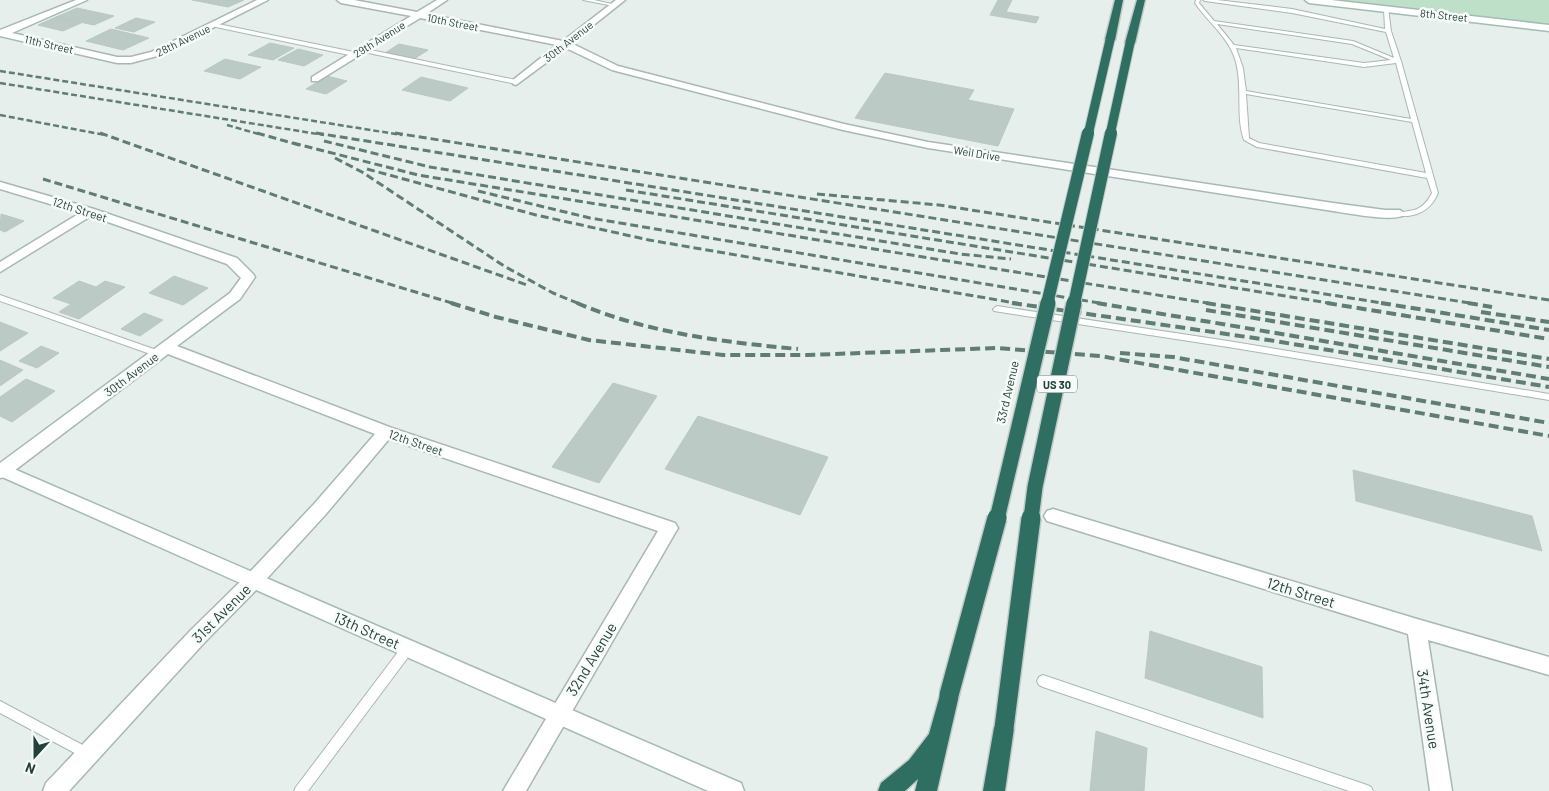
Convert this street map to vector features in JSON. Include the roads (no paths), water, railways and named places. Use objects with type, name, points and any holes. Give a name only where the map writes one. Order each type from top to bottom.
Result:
[{"type":"highway","name":"33rd Avenue","points":[[926,791],[938,736],[988,556],[1119,0]]},
{"type":"highway","name":"US 30","points":[[994,791],[1036,487],[1130,43],[1141,0]]},
{"type":"highway","points":[[889,791],[916,767],[938,736]]},
{"type":"street","points":[[1,34],[83,0]]},
{"type":"street","name":"28th Avenue","points":[[98,56],[117,60],[131,60],[154,54],[264,0]]},
{"type":"street","name":"10th Street","points":[[341,0],[565,44]]},
{"type":"street","name":"29th Avenue","points":[[315,79],[443,0]]},
{"type":"street","name":"8th Street","points":[[1308,0],[1549,28]]},
{"type":"street","name":"30th Avenue","points":[[516,82],[617,3]]},
{"type":"street","name":"11th Street","points":[[1,34],[98,56]]},
{"type":"street","name":"Weil Drive","points":[[565,44],[624,71],[834,124],[928,145],[1333,207],[1385,214],[1400,214]]},
{"type":"street","name":"12th Street","points":[[0,185],[90,212],[232,260],[241,270]]},
{"type":"street","points":[[0,268],[90,212]]},
{"type":"street","name":"30th Avenue","points":[[1,470],[235,296],[248,277],[241,270]]},
{"type":"street","name":"12th Street","points":[[163,351],[386,432],[669,528]]},
{"type":"street","name":"31st Avenue","points":[[54,791],[197,637],[254,580],[320,509],[386,432]]},
{"type":"street","name":"13th Street","points":[[1,470],[733,791]]},
{"type":"street","name":"12th Street","points":[[1053,516],[1417,628],[1549,666]]},
{"type":"street","name":"32nd Avenue","points":[[514,791],[669,528]]},
{"type":"street","name":"34th Avenue","points":[[1417,628],[1441,791]]},
{"type":"lane","points":[[585,0],[617,3]]},
{"type":"lane","points":[[1198,0],[1197,3],[1232,46],[1239,62],[1246,139],[1257,145],[1430,176]]},
{"type":"lane","points":[[1206,0],[1292,11],[1388,30]]},
{"type":"lane","points":[[1386,9],[1388,30],[1435,193],[1430,205],[1413,214],[1400,214]]},
{"type":"lane","points":[[1212,22],[1353,43],[1398,61]]},
{"type":"lane","points":[[213,25],[516,82]]},
{"type":"lane","points":[[1232,46],[1364,65],[1398,61]]},
{"type":"lane","points":[[1242,92],[1415,121]]},
{"type":"lane","points":[[0,298],[163,351]]},
{"type":"lane","points":[[997,309],[1228,344],[1549,398]]},
{"type":"lane","points":[[300,791],[408,648]]},
{"type":"lane","points":[[1043,681],[1367,791]]},
{"type":"lane","points":[[0,706],[88,754]]},
{"type":"railway","points":[[0,71],[402,135]]},
{"type":"railway","points":[[0,83],[324,135]]},
{"type":"railway","points":[[0,115],[105,135]]},
{"type":"railway","points":[[227,125],[262,135]]},
{"type":"railway","points":[[100,133],[527,285]]},
{"type":"railway","points":[[257,133],[299,145]]},
{"type":"railway","points":[[316,133],[1388,304]]},
{"type":"railway","points":[[395,133],[1476,304]]},
{"type":"railway","points":[[324,141],[430,167],[960,254],[1011,259]]},
{"type":"railway","points":[[293,143],[418,175],[1213,304]]},
{"type":"railway","points":[[335,158],[362,172],[504,266],[553,293],[580,304]]},
{"type":"railway","points":[[367,169],[536,215],[649,240],[1021,304]]},
{"type":"railway","points":[[43,179],[455,304]]},
{"type":"railway","points":[[626,190],[1335,304]]},
{"type":"railway","points":[[478,191],[590,218],[1105,304]]},
{"type":"railway","points":[[817,194],[939,205],[1549,300]]},
{"type":"railway","points":[[451,303],[496,317],[589,340],[723,355],[807,355],[997,348],[1100,356],[1549,436]]},
{"type":"railway","points":[[577,303],[631,322],[686,335],[798,349]]},
{"type":"railway","points":[[1012,303],[1275,341],[1549,387]]},
{"type":"railway","points":[[1097,303],[1549,379]]},
{"type":"railway","points":[[1206,303],[1549,359]]},
{"type":"railway","points":[[1327,303],[1549,339]]},
{"type":"railway","points":[[1381,303],[1549,330]]},
{"type":"railway","points":[[1468,303],[1492,307]]},
{"type":"railway","points":[[1206,310],[1549,367]]},
{"type":"railway","points":[[1481,312],[1549,322]]},
{"type":"railway","points":[[1120,353],[1173,357],[1549,423]]}]
